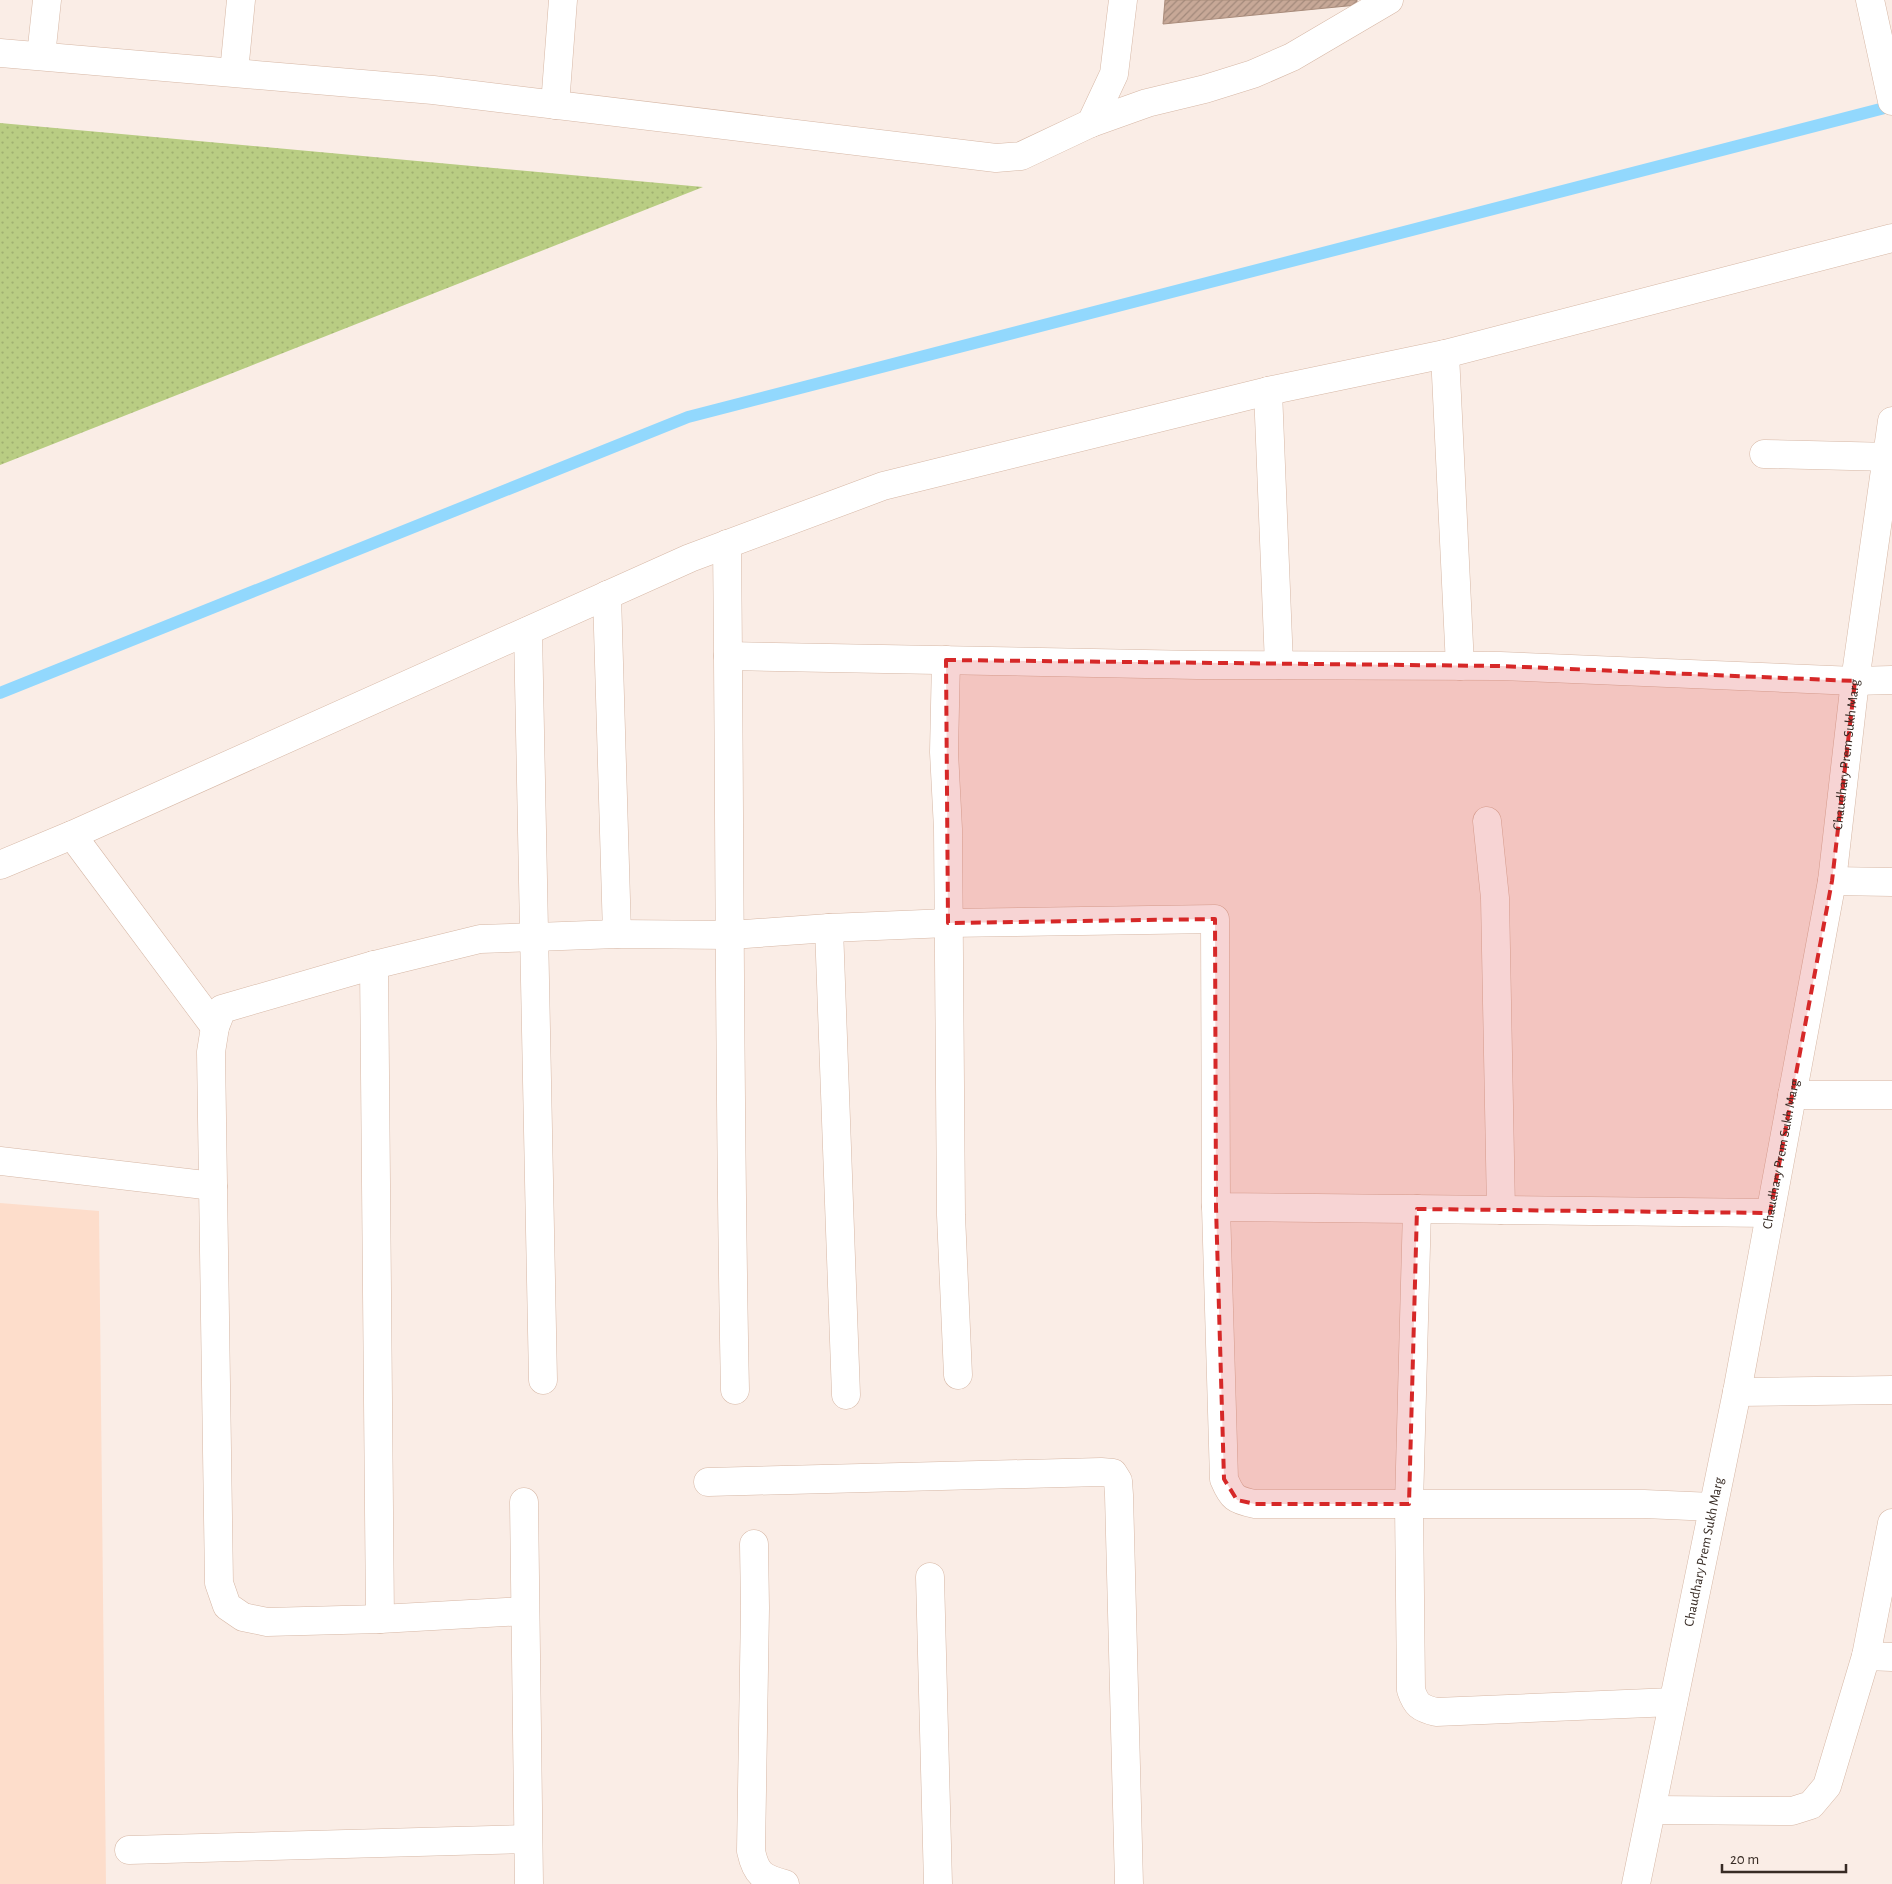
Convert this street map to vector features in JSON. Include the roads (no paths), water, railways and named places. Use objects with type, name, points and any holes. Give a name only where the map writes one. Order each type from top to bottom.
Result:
[{"type":"street","points":[[41,56],[47,0]]},
{"type":"street","points":[[234,72],[241,0]]},
{"type":"street","points":[[555,105],[563,0]]},
{"type":"street","points":[[1091,123],[1114,74],[1123,0]]},
{"type":"street","points":[[0,53],[434,90],[996,158],[1021,156],[1091,123],[1147,103],[1204,89],[1253,74],[1292,57],[1389,0]]},
{"type":"street","points":[[1870,0],[1892,101]]},
{"type":"street","points":[[0,865],[72,835],[690,558],[884,486],[1268,392],[1445,354],[1892,238]]},
{"type":"street","points":[[1445,354],[1460,666]]},
{"type":"street","points":[[1268,392],[1279,665]]},
{"type":"street","name":"Chaudhary Prem Sukh Marg","points":[[1636,1884],[1737,1392],[1832,881],[1855,681],[1889,458],[1892,420]]},
{"type":"street","points":[[1764,454],[1889,458]]},
{"type":"street","points":[[727,544],[734,1390]]},
{"type":"street","points":[[607,595],[618,934]]},
{"type":"street","points":[[528,631],[543,1380]]},
{"type":"street","points":[[728,656],[1460,666],[1855,681],[1892,680]]},
{"type":"street","points":[[946,660],[944,752],[948,830],[951,1214],[958,1375]]},
{"type":"street","points":[[1487,822],[1495,898],[1501,1210]]},
{"type":"street","points":[[72,835],[215,1028]]},
{"type":"street","points":[[1832,881],[1892,882]]},
{"type":"street","points":[[525,1611],[267,1622],[243,1617],[227,1606],[219,1583],[211,1052],[215,1028],[222,1008],[374,965],[480,939],[618,934],[731,935],[829,928],[948,923],[1215,919],[1216,1207],[1224,1479],[1230,1492],[1237,1500],[1255,1504],[1644,1504],[1714,1507]]},
{"type":"street","points":[[829,928],[846,1396]]},
{"type":"street","points":[[374,965],[380,1618]]},
{"type":"street","points":[[1792,1095],[1892,1095]]},
{"type":"street","points":[[0,1161],[213,1186]]},
{"type":"street","points":[[1216,1207],[1770,1213]]},
{"type":"street","points":[[1417,1209],[1409,1504],[1411,1690],[1415,1701],[1422,1709],[1436,1712],[1673,1702]]},
{"type":"street","points":[[1737,1392],[1892,1390]]},
{"type":"street","points":[[708,1482],[1113,1473],[1118,1481],[1119,1495],[1128,1884]]},
{"type":"street","points":[[524,1502],[529,1884]]},
{"type":"street","points":[[1652,1810],[1792,1811],[1811,1806],[1827,1786],[1879,1657],[1892,1527]]},
{"type":"street","points":[[754,1544],[755,1608],[751,1851],[755,1867],[767,1879],[785,1884]]},
{"type":"street","points":[[930,1577],[938,1884]]},
{"type":"street","points":[[129,1850],[528,1839]]},
{"type":"waterway","points":[[0,693],[688,417],[1892,106]]}]
